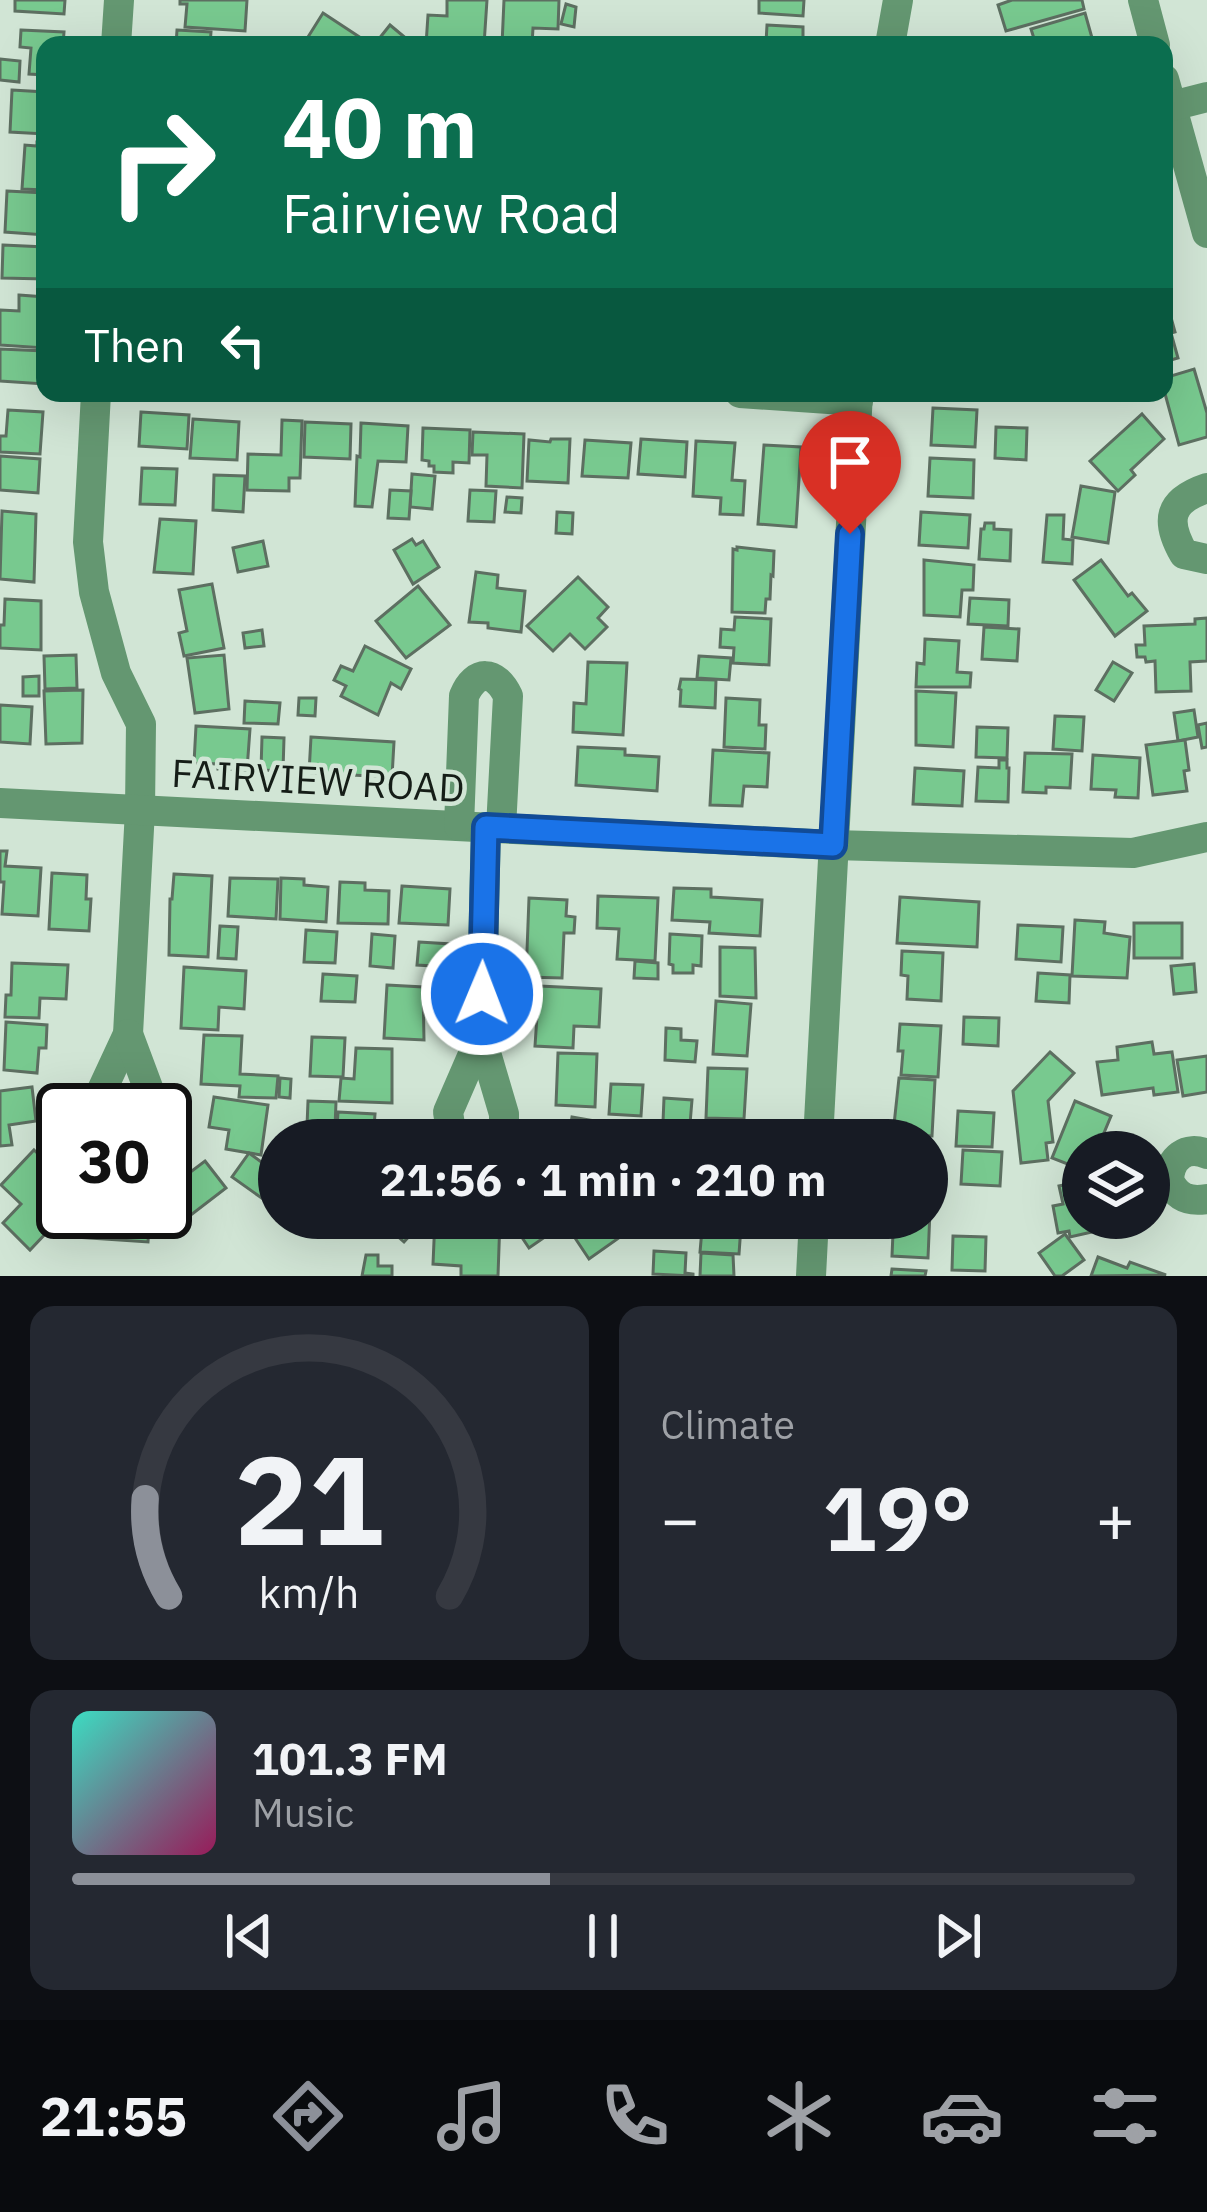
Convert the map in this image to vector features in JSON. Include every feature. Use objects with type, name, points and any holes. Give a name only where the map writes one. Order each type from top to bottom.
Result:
[{"type":"street","points":[[117,36],[119,0]]},
{"type":"street","points":[[892,36],[898,0]]},
{"type":"street","points":[[1143,0],[1153,36]]},
{"type":"street","points":[[1173,98],[1207,97]]},
{"type":"street","points":[[1173,121],[1207,233]]},
{"type":"street","points":[[96,402],[88,542],[94,592],[116,673],[141,724],[128,1034],[105,1083]]},
{"type":"street","points":[[819,1119],[858,402]]},
{"type":"street","points":[[1207,488],[1188,494],[1174,509],[1172,532],[1184,554],[1207,559]]},
{"type":"street","name":"FAIRVIEW ROAD","points":[[0,803],[833,845],[1133,853],[1207,837]]},
{"type":"street","points":[[482,827],[481,1036],[504,1119]]},
{"type":"street","points":[[128,1034],[146,1083]]},
{"type":"street","points":[[449,1119],[481,1036]]},
{"type":"street","points":[[1207,1154],[1189,1150],[1169,1170],[1169,1180],[1180,1196],[1207,1198]]},
{"type":"street","points":[[811,1276],[813,1239]]},
{"type":"building","points":[[15,0],[65,0],[64,14],[15,11]]},
{"type":"building","points":[[180,0],[247,0],[245,31],[185,27],[187,4]]},
{"type":"building","points":[[447,0],[487,0],[485,36],[427,36],[428,15],[447,16]]},
{"type":"building","points":[[504,0],[559,0],[558,29],[533,28],[533,36],[502,36]]},
{"type":"building","points":[[759,0],[804,0],[803,16],[759,13]]},
{"type":"building","points":[[1012,0],[1082,0],[1084,9],[1006,31],[998,5]]},
{"type":"building","points":[[566,4],[576,7],[574,27],[561,24]]},
{"type":"building","points":[[323,13],[358,36],[309,36]]},
{"type":"building","points":[[1085,13],[1091,36],[1033,36],[1031,29]]},
{"type":"building","points":[[390,25],[403,36],[381,36]]},
{"type":"building","points":[[767,25],[803,27],[803,36],[766,36]]},
{"type":"building","points":[[21,30],[64,32],[64,36],[36,36],[36,74],[29,74],[31,48],[20,47]]},
{"type":"building","points":[[177,30],[211,32],[211,36],[177,36]]},
{"type":"building","points":[[0,59],[20,61],[19,82],[0,80]]},
{"type":"building","points":[[12,90],[36,91],[36,133],[10,132]]},
{"type":"building","points":[[25,145],[36,146],[36,190],[22,189]]},
{"type":"building","points":[[7,191],[36,193],[36,234],[5,232]]},
{"type":"building","points":[[3,245],[36,247],[36,279],[2,278]]},
{"type":"building","points":[[19,295],[36,296],[36,347],[0,345],[0,310],[19,311]]},
{"type":"building","points":[[0,349],[36,351],[36,383],[0,381]]},
{"type":"building","points":[[1194,369],[1207,413],[1207,437],[1179,445],[1167,402],[1173,402],[1173,375]]},
{"type":"building","points":[[933,408],[977,410],[975,447],[931,445]]},
{"type":"building","points":[[8,410],[43,412],[40,454],[0,452]]},
{"type":"building","points":[[141,412],[189,415],[187,449],[139,446]]},
{"type":"building","points":[[1142,414],[1164,439],[1131,470],[1135,475],[1118,491],[1090,461]]},
{"type":"building","points":[[193,419],[239,422],[237,460],[190,458]]},
{"type":"building","points":[[282,420],[302,421],[300,478],[289,478],[289,491],[247,490],[248,454],[281,455]]},
{"type":"building","points":[[305,422],[351,424],[350,459],[304,457]]},
{"type":"building","points":[[361,423],[408,426],[406,462],[378,461],[372,507],[355,506]]},
{"type":"building","points":[[996,427],[1027,428],[1026,460],[995,458]]},
{"type":"building","points":[[423,428],[470,430],[469,463],[453,462],[453,473],[434,472],[429,461],[422,460]]},
{"type":"building","points":[[473,432],[524,434],[522,488],[486,486],[487,455],[472,455]]},
{"type":"building","points":[[570,439],[568,483],[527,481],[529,440]]},
{"type":"building","points":[[641,439],[687,442],[685,477],[638,474]]},
{"type":"building","points":[[585,440],[631,443],[628,478],[582,476]]},
{"type":"building","points":[[696,441],[735,443],[732,480],[745,481],[743,515],[720,514],[721,498],[693,496]]},
{"type":"building","points":[[764,445],[801,447],[796,527],[758,524]]},
{"type":"building","points":[[0,456],[40,459],[38,493],[0,490]]},
{"type":"building","points":[[930,458],[974,460],[973,498],[928,496]]},
{"type":"building","points":[[142,468],[177,469],[175,505],[140,504]]},
{"type":"building","points":[[412,474],[435,476],[432,509],[410,507]]},
{"type":"building","points":[[214,475],[245,476],[243,512],[213,510]]},
{"type":"building","points":[[1081,486],[1115,492],[1108,543],[1072,537]]},
{"type":"building","points":[[390,490],[411,491],[409,519],[388,518]]},
{"type":"building","points":[[470,490],[496,491],[494,522],[468,521]]},
{"type":"building","points":[[507,497],[522,498],[521,513],[505,512]]},
{"type":"building","points":[[2,511],[36,514],[34,582],[0,579]]},
{"type":"building","points":[[557,512],[573,513],[572,534],[556,533]]},
{"type":"building","points":[[921,512],[970,515],[968,548],[919,545]]},
{"type":"building","points":[[1047,515],[1064,515],[1063,539],[1073,540],[1072,564],[1043,562]]},
{"type":"building","points":[[160,519],[196,521],[193,574],[154,572]]},
{"type":"building","points":[[985,523],[1011,530],[1010,561],[979,559]]},
{"type":"building","points":[[412,539],[416,545],[423,541],[439,567],[413,584],[394,550]]},
{"type":"building","points":[[263,541],[268,566],[238,572],[233,548]]},
{"type":"building","points":[[733,549],[774,551],[765,613],[732,612]]},
{"type":"building","points":[[924,560],[974,565],[973,590],[962,590],[960,617],[924,615]]},
{"type":"building","points":[[1101,560],[1128,596],[1132,593],[1147,611],[1115,636],[1074,580]]},
{"type":"building","points":[[476,572],[498,575],[497,588],[525,591],[521,632],[469,622]]},
{"type":"building","points":[[578,577],[608,607],[598,618],[607,627],[585,649],[570,634],[553,651],[527,626]]},
{"type":"building","points":[[212,584],[224,648],[184,656],[179,633],[187,631],[179,590]]},
{"type":"building","points":[[418,586],[450,625],[406,658],[376,621]]},
{"type":"building","points":[[970,598],[1009,600],[1008,626],[968,624]]},
{"type":"building","points":[[5,599],[41,601],[41,650],[0,648]]},
{"type":"building","points":[[735,617],[771,619],[769,665],[733,663],[734,648],[720,647],[721,629],[734,630]]},
{"type":"building","points":[[1207,618],[1207,661],[1190,662],[1191,691],[1156,692],[1155,661],[1137,657],[1136,645],[1145,645],[1144,626],[1195,624],[1195,619]]},
{"type":"building","points":[[984,627],[1019,629],[1017,661],[982,659]]},
{"type":"building","points":[[262,630],[264,646],[245,648],[243,633]]},
{"type":"building","points":[[925,639],[959,641],[957,672],[971,673],[970,687],[916,687],[917,663],[924,664]]},
{"type":"building","points":[[365,646],[411,669],[401,689],[391,683],[378,715],[341,696],[346,686],[334,680],[341,666],[353,671]]},
{"type":"building","points":[[76,655],[77,688],[45,689],[44,656]]},
{"type":"building","points":[[224,655],[229,709],[195,713],[187,658]]},
{"type":"building","points":[[699,656],[731,658],[729,680],[697,678]]},
{"type":"building","points":[[588,662],[627,663],[623,735],[573,732],[574,703],[586,704]]},
{"type":"building","points":[[1113,662],[1132,673],[1114,701],[1096,690]]},
{"type":"building","points":[[39,676],[39,696],[23,696],[23,677]]},
{"type":"building","points":[[681,679],[716,680],[715,708],[680,706]]},
{"type":"building","points":[[83,690],[82,743],[46,744],[44,691]]},
{"type":"building","points":[[916,691],[956,693],[953,747],[916,745]]},
{"type":"building","points":[[299,698],[316,698],[315,716],[298,715]]},
{"type":"building","points":[[726,698],[760,700],[765,749],[724,747]]},
{"type":"building","points":[[245,701],[280,703],[278,724],[244,723]]},
{"type":"building","points":[[0,705],[32,707],[30,744],[0,742]]},
{"type":"building","points":[[1194,710],[1198,737],[1178,741],[1174,713]]},
{"type":"building","points":[[1055,716],[1084,717],[1082,751],[1053,749]]},
{"type":"building","points":[[1207,723],[1207,747],[1202,748],[1198,725]]},
{"type":"building","points":[[196,726],[250,729],[247,770],[194,763]]},
{"type":"building","points":[[977,727],[1008,728],[1007,758],[976,757]]},
{"type":"building","points":[[262,737],[284,738],[283,771],[261,770]]},
{"type":"building","points":[[311,737],[394,742],[392,777],[309,773]]},
{"type":"building","points":[[1185,740],[1187,791],[1153,795],[1146,745]]},
{"type":"building","points":[[578,747],[625,749],[625,755],[659,757],[657,791],[576,785]]},
{"type":"building","points":[[713,750],[769,753],[767,787],[744,786],[742,806],[710,805]]},
{"type":"building","points":[[1025,753],[1072,754],[1070,788],[1023,792]]},
{"type":"building","points":[[1093,755],[1140,758],[1138,798],[1115,797],[1116,790],[1091,789]]},
{"type":"building","points":[[999,760],[1007,760],[1009,768],[1008,802],[976,801],[978,767],[999,768]]},
{"type":"building","points":[[915,768],[964,771],[962,806],[913,804]]},
{"type":"building","points":[[0,851],[7,851],[5,866],[41,868],[38,916],[2,914]]},
{"type":"building","points":[[52,873],[87,875],[89,931],[49,929]]},
{"type":"building","points":[[174,874],[212,876],[208,957],[169,955]]},
{"type":"building","points":[[230,878],[278,879],[276,919],[228,916]]},
{"type":"building","points":[[281,878],[328,887],[326,922],[280,919]]},
{"type":"building","points":[[340,882],[389,891],[388,924],[338,923]]},
{"type":"building","points":[[402,886],[450,889],[448,925],[399,923]]},
{"type":"building","points":[[674,888],[711,889],[711,897],[762,900],[760,936],[709,933],[710,922],[672,920]]},
{"type":"building","points":[[598,896],[658,898],[655,961],[617,959],[619,929],[597,928]]},
{"type":"building","points":[[900,897],[979,902],[977,947],[897,943]]},
{"type":"building","points":[[529,898],[567,900],[566,916],[575,917],[574,933],[564,933],[562,978],[526,977]]},
{"type":"building","points":[[1075,920],[1105,922],[1104,933],[1130,937],[1127,978],[1072,976]]},
{"type":"building","points":[[1134,923],[1182,923],[1182,958],[1134,958]]},
{"type":"building","points":[[1018,925],[1063,927],[1061,962],[1016,959]]},
{"type":"building","points":[[220,926],[238,927],[236,959],[218,958]]},
{"type":"building","points":[[306,930],[337,932],[335,963],[304,962]]},
{"type":"building","points":[[372,934],[395,936],[393,968],[370,966]]},
{"type":"building","points":[[670,934],[702,936],[701,966],[693,965],[693,973],[673,973]]},
{"type":"building","points":[[419,942],[451,944],[449,967],[417,965]]},
{"type":"building","points":[[720,947],[755,948],[756,998],[720,996]]},
{"type":"building","points":[[902,951],[943,953],[941,1001],[907,999]]},
{"type":"building","points":[[635,961],[658,963],[658,979],[634,978]]},
{"type":"building","points":[[12,963],[68,965],[66,999],[40,998],[39,1018],[5,1017]]},
{"type":"building","points":[[1194,964],[1196,992],[1174,994],[1171,966]]},
{"type":"building","points":[[184,967],[246,971],[244,1009],[219,1007],[218,1030],[181,1028]]},
{"type":"building","points":[[1038,973],[1070,975],[1069,1003],[1036,1001]]},
{"type":"building","points":[[323,974],[357,976],[355,1002],[321,1001]]},
{"type":"building","points":[[387,985],[423,987],[424,1040],[384,1038]]},
{"type":"building","points":[[539,986],[601,989],[599,1027],[574,1026],[573,1048],[535,1046]]},
{"type":"building","points":[[716,1001],[751,1004],[747,1056],[713,1054]]},
{"type":"building","points":[[964,1017],[999,1018],[998,1046],[963,1044]]},
{"type":"building","points":[[6,1022],[47,1025],[46,1048],[39,1048],[37,1073],[4,1070]]},
{"type":"building","points":[[900,1024],[941,1026],[938,1077],[901,1075]]},
{"type":"building","points":[[666,1028],[681,1029],[681,1040],[697,1041],[695,1062],[665,1060]]},
{"type":"building","points":[[204,1035],[242,1036],[240,1074],[278,1076],[276,1098],[239,1097],[240,1086],[201,1084]]},
{"type":"building","points":[[312,1037],[345,1038],[343,1077],[310,1076]]},
{"type":"building","points":[[1152,1042],[1154,1054],[1172,1052],[1178,1092],[1154,1095],[1153,1088],[1102,1095],[1097,1062],[1118,1060],[1117,1047]]},
{"type":"building","points":[[356,1048],[392,1049],[392,1103],[339,1101],[341,1078],[354,1079]]},
{"type":"building","points":[[1050,1052],[1074,1073],[1048,1101],[1053,1142],[1046,1143],[1048,1160],[1021,1163],[1013,1091]]},
{"type":"building","points":[[558,1053],[597,1054],[595,1107],[556,1105]]},
{"type":"building","points":[[1207,1056],[1207,1092],[1183,1096],[1177,1060]]},
{"type":"building","points":[[708,1068],[747,1069],[744,1119],[706,1118]]},
{"type":"building","points":[[280,1078],[291,1079],[290,1098],[279,1097]]},
{"type":"building","points":[[899,1078],[935,1080],[933,1119],[895,1119]]},
{"type":"building","points":[[611,1084],[643,1085],[641,1116],[609,1114]]},
{"type":"building","points":[[32,1087],[36,1121],[9,1125],[12,1145],[0,1146],[0,1091]]},
{"type":"building","points":[[214,1097],[268,1105],[266,1119],[258,1119],[258,1154],[226,1149],[229,1130],[209,1127]]},
{"type":"building","points":[[664,1098],[692,1100],[690,1119],[663,1119]]},
{"type":"building","points":[[308,1101],[336,1102],[335,1119],[307,1119]]},
{"type":"building","points":[[1075,1101],[1111,1116],[1105,1131],[1063,1131]]},
{"type":"building","points":[[958,1111],[994,1113],[992,1147],[956,1146]]},
{"type":"building","points":[[338,1112],[375,1114],[375,1119],[338,1119]]},
{"type":"building","points":[[1062,1133],[1062,1162],[1052,1158]]},
{"type":"building","points":[[963,1150],[1002,1152],[1000,1186],[961,1184]]},
{"type":"building","points":[[36,1152],[36,1239],[40,1239],[30,1250],[3,1223],[21,1204],[1,1185]]},
{"type":"building","points":[[249,1153],[258,1160],[258,1195],[232,1177]]},
{"type":"building","points":[[205,1161],[226,1188],[192,1214],[192,1171]]},
{"type":"building","points":[[1062,1204],[1062,1232],[1058,1233],[1053,1206]]},
{"type":"building","points":[[953,1236],[986,1237],[985,1271],[952,1270]]},
{"type":"building","points":[[1062,1236],[1084,1260],[1055,1276],[1039,1253]]},
{"type":"building","points":[[434,1239],[499,1239],[498,1276],[461,1276],[461,1266],[433,1264]]},
{"type":"building","points":[[576,1239],[617,1239],[589,1259]]},
{"type":"building","points":[[701,1239],[740,1239],[739,1254],[700,1252]]},
{"type":"building","points":[[893,1239],[929,1239],[928,1258],[892,1256]]},
{"type":"building","points":[[654,1251],[686,1253],[685,1273],[693,1276],[653,1274]]},
{"type":"building","points":[[701,1253],[733,1255],[734,1276],[700,1276]]},
{"type":"building","points":[[366,1255],[378,1255],[378,1266],[392,1266],[392,1276],[362,1276]]},
{"type":"building","points":[[1098,1257],[1127,1268],[1130,1262],[1166,1275],[1091,1276]]},
{"type":"building","points":[[892,1269],[926,1271],[925,1276],[891,1276]]},
{"type":"route","points":[[482,994],[486,827],[833,845],[850,534]]}]
